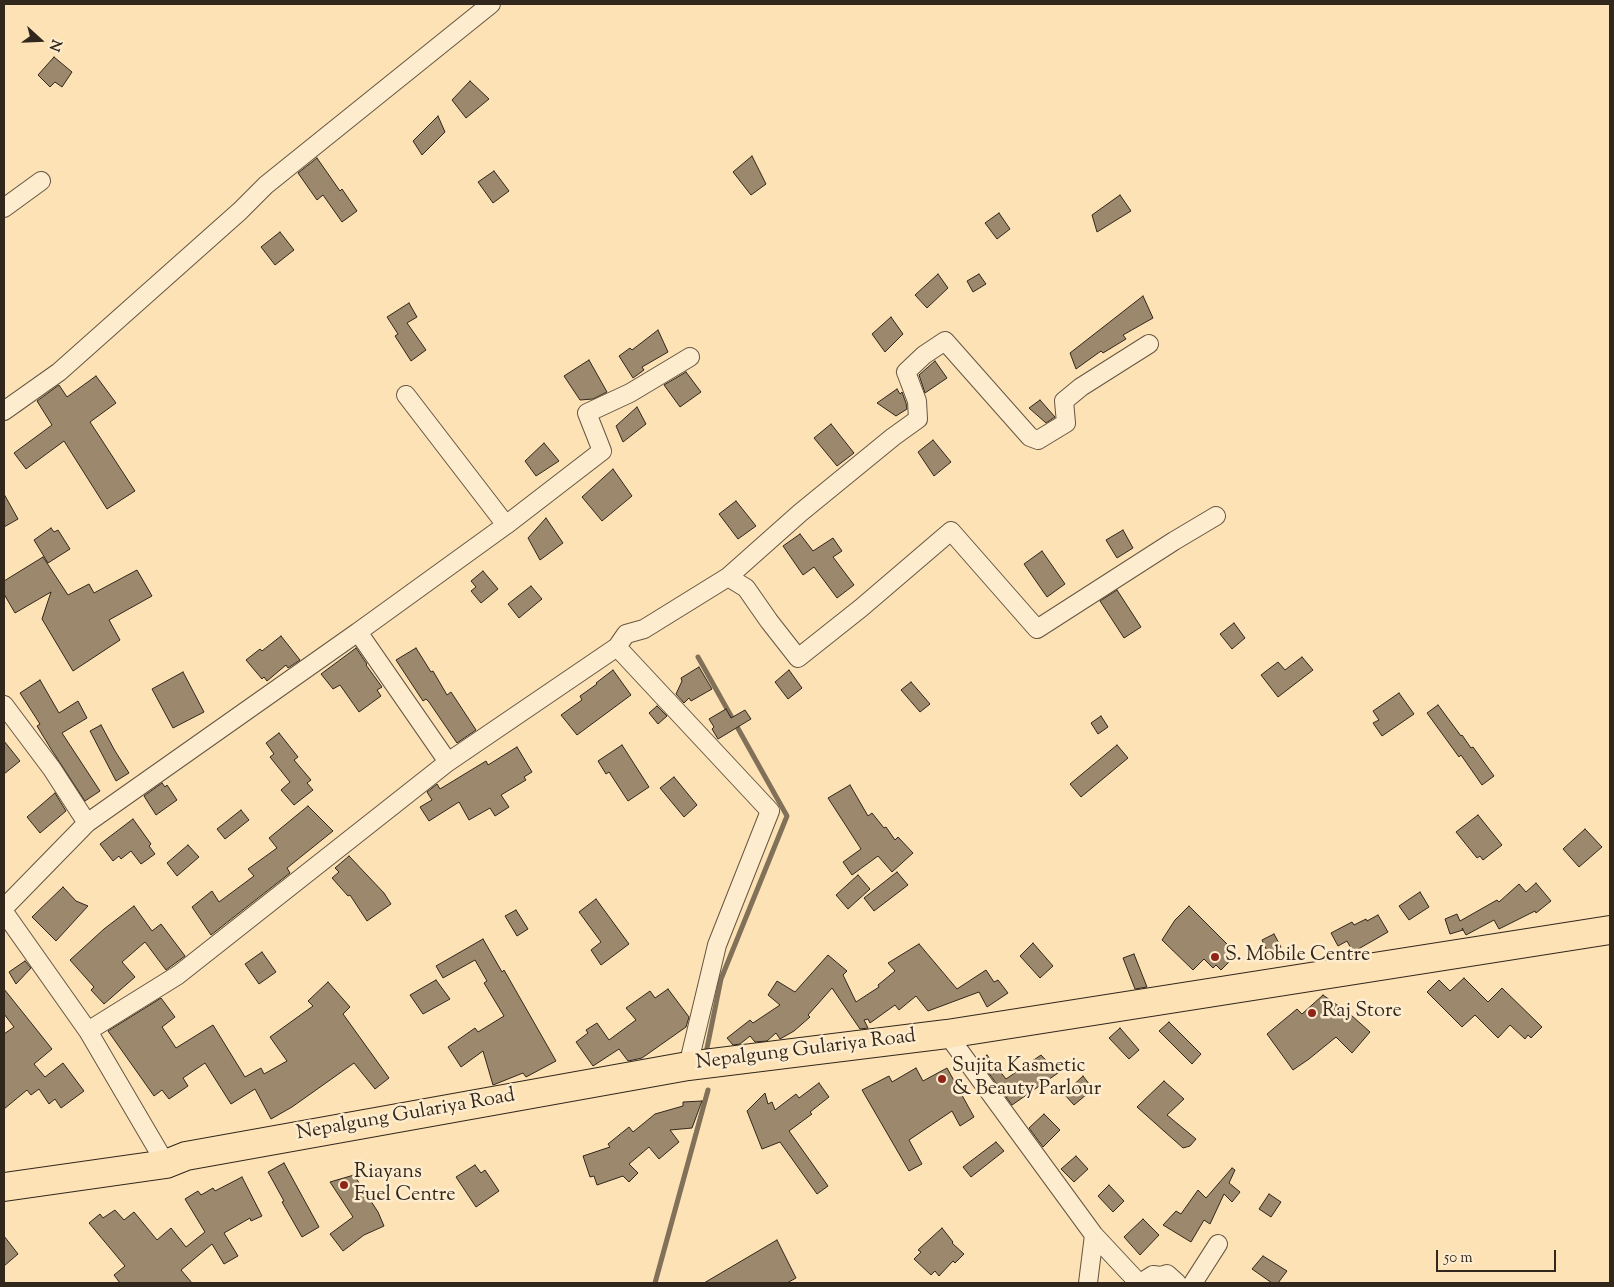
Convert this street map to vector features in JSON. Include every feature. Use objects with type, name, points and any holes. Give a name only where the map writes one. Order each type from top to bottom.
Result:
[{"type":"main road","name":"Nepalgung Gulariya Road","points":[[4,1187],[166,1164],[186,1156],[688,1066],[947,1034],[1610,930]]},
{"type":"street","points":[[4,411],[59,372],[240,211],[266,184],[491,4]]},
{"type":"street","points":[[4,208],[41,181]]},
{"type":"street","points":[[88,1031],[178,974],[448,762],[617,647],[626,634],[644,628],[728,577],[800,513],[918,419],[917,400],[906,372],[924,355],[945,341],[1030,437],[1038,440],[1066,423],[1064,401],[1149,344]]},
{"type":"street","points":[[166,1164],[88,1031],[4,910],[87,823],[358,632],[506,525],[602,451],[587,412],[630,394],[690,357]]},
{"type":"street","points":[[406,394],[506,525]]},
{"type":"street","points":[[728,577],[746,588],[798,658],[861,608],[951,531],[1037,629],[1216,516]]},
{"type":"street","points":[[358,632],[448,762]]},
{"type":"street","points":[[617,647],[770,811],[717,945],[688,1066]]},
{"type":"street","points":[[4,705],[52,769],[87,823]]},
{"type":"street","points":[[947,1034],[1094,1235],[1136,1280],[1142,1282],[1153,1275],[1161,1276],[1168,1274],[1177,1283]]},
{"type":"street","points":[[1088,1283],[1094,1235]]},
{"type":"street","points":[[1193,1283],[1218,1244]]},
{"type":"building","points":[[54,57],[72,72],[62,87],[55,82],[50,87],[38,75]]},
{"type":"building","points":[[470,81],[489,99],[466,118],[452,100]]},
{"type":"building","points":[[438,116],[445,132],[422,155],[413,141]]},
{"type":"building","points":[[752,156],[766,184],[751,195],[733,172]]},
{"type":"building","points":[[317,158],[340,191],[342,189],[357,211],[342,222],[323,195],[317,200],[298,173]]},
{"type":"building","points":[[494,171],[509,191],[493,203],[478,182]]},
{"type":"building","points":[[1120,195],[1131,211],[1097,232],[1092,215]]},
{"type":"building","points":[[999,213],[1010,229],[997,239],[985,223]]},
{"type":"building","points":[[280,232],[294,250],[275,265],[261,247]]},
{"type":"building","points":[[938,274],[948,288],[927,308],[915,295]]},
{"type":"building","points":[[979,274],[986,284],[973,292],[967,281]]},
{"type":"building","points":[[1143,296],[1153,318],[1123,335],[1126,339],[1103,353],[1101,351],[1076,369],[1070,353]]},
{"type":"building","points":[[409,303],[417,317],[407,323],[426,350],[411,361],[395,336],[398,334],[387,317]]},
{"type":"building","points":[[891,317],[903,334],[885,352],[872,334]]},
{"type":"building","points":[[658,330],[668,352],[642,367],[644,370],[633,378],[619,356],[630,348],[632,350]]},
{"type":"building","points":[[589,360],[607,392],[593,399],[580,400],[564,376]]},
{"type":"building","points":[[935,361],[947,378],[925,393],[919,375]]},
{"type":"building","points":[[686,372],[701,392],[680,407],[664,385]]},
{"type":"building","points":[[96,376],[116,403],[90,422],[135,491],[107,509],[64,441],[26,469],[14,453],[52,425],[37,401],[59,385],[67,397]]},
{"type":"building","points":[[897,389],[900,394],[902,392],[907,409],[896,416],[877,403]]},
{"type":"building","points":[[1040,400],[1055,417],[1046,423],[1029,408]]},
{"type":"building","points":[[637,407],[646,424],[623,442],[616,426]]},
{"type":"building","points":[[831,424],[854,453],[837,466],[814,438]]},
{"type":"building","points":[[933,440],[951,462],[934,476],[918,452]]},
{"type":"building","points":[[544,443],[559,461],[536,476],[525,461]]},
{"type":"building","points":[[613,469],[632,496],[602,521],[582,497]]},
{"type":"building","points":[[4,494],[18,519],[4,527]]},
{"type":"building","points":[[736,501],[756,526],[738,539],[719,514]]},
{"type":"building","points":[[546,518],[563,543],[540,560],[528,538]]},
{"type":"building","points":[[51,528],[54,532],[58,530],[70,549],[48,563],[34,540]]},
{"type":"building","points":[[1123,530],[1133,548],[1117,558],[1106,540]]},
{"type":"building","points":[[800,534],[813,551],[833,538],[842,551],[833,557],[854,585],[837,598],[814,567],[803,575],[783,546]]},
{"type":"building","points":[[1042,551],[1065,584],[1047,597],[1024,564]]},
{"type":"building","points":[[43,557],[68,595],[89,584],[94,593],[137,570],[152,596],[109,620],[120,640],[73,671],[42,619],[51,592],[15,613],[4,594],[4,581]]},
{"type":"building","points":[[483,571],[498,589],[481,603],[471,591],[476,587],[471,581]]},
{"type":"building","points":[[531,586],[542,599],[519,618],[508,604]]},
{"type":"building","points":[[1117,590],[1141,627],[1124,638],[1100,601]]},
{"type":"building","points":[[1234,623],[1245,638],[1232,649],[1220,634]]},
{"type":"building","points":[[281,636],[300,660],[288,668],[286,665],[267,681],[264,677],[262,679],[246,660],[260,649],[262,651]]},
{"type":"building","points":[[356,648],[382,687],[377,690],[381,696],[359,712],[340,685],[333,689],[321,674]]},
{"type":"building","points":[[416,648],[431,672],[433,671],[447,695],[451,692],[476,730],[457,743],[429,702],[426,699],[423,701],[396,660]]},
{"type":"building","points":[[1302,657],[1313,670],[1278,697],[1261,675],[1278,662],[1285,670]]},
{"type":"building","points":[[699,667],[712,689],[691,701],[689,698],[684,703],[676,694],[682,681],[681,678]]},
{"type":"building","points":[[613,670],[631,695],[577,735],[561,715],[582,700],[580,696]]},
{"type":"building","points":[[789,670],[802,688],[788,699],[775,682]]},
{"type":"building","points":[[183,672],[204,712],[173,728],[152,689]]},
{"type":"building","points":[[40,680],[59,713],[78,701],[87,718],[62,733],[100,791],[85,801],[37,726],[40,724],[20,693]]},
{"type":"building","points":[[911,682],[930,704],[920,712],[901,690]]},
{"type":"building","points":[[1399,693],[1414,714],[1382,736],[1373,723],[1379,720],[1373,711]]},
{"type":"building","points":[[1438,705],[1494,776],[1482,785],[1461,755],[1459,757],[1427,713]]},
{"type":"building","points":[[657,706],[667,716],[658,724],[649,713]]},
{"type":"building","points":[[726,709],[731,718],[745,710],[751,719],[718,739],[709,719]]},
{"type":"building","points":[[1101,716],[1108,727],[1098,734],[1091,723]]},
{"type":"building","points":[[101,725],[129,773],[116,781],[90,731]]},
{"type":"building","points":[[279,733],[298,757],[294,760],[311,780],[307,783],[313,790],[294,805],[281,790],[290,782],[270,757],[274,754],[266,743]]},
{"type":"building","points":[[4,741],[20,761],[4,774]]},
{"type":"building","points":[[622,745],[649,787],[628,801],[609,772],[606,774],[598,761]]},
{"type":"building","points":[[1117,745],[1128,758],[1081,797],[1070,784]]},
{"type":"building","points":[[517,747],[532,772],[524,777],[526,780],[501,795],[509,807],[495,816],[490,808],[469,820],[459,802],[429,821],[420,807],[432,800],[427,792],[437,784],[440,789],[486,761],[488,765]]},
{"type":"building","points":[[674,777],[697,805],[684,817],[660,788]]},
{"type":"building","points":[[162,783],[165,787],[167,785],[177,800],[156,815],[144,796]]},
{"type":"building","points":[[850,785],[868,816],[872,813],[884,828],[886,827],[895,840],[898,837],[913,853],[892,872],[878,856],[852,875],[843,862],[861,849],[828,798]]},
{"type":"building","points":[[55,793],[66,811],[40,833],[27,817]]},
{"type":"building","points":[[308,806],[333,831],[287,868],[290,873],[211,935],[192,907],[212,891],[219,902],[254,876],[248,869],[277,848],[269,838]]},
{"type":"building","points":[[241,810],[249,820],[225,839],[217,829]]},
{"type":"building","points":[[1478,815],[1502,845],[1483,860],[1480,856],[1477,858],[1456,832]]},
{"type":"building","points":[[133,819],[151,844],[149,846],[155,854],[141,864],[131,851],[121,859],[119,856],[113,861],[100,844]]},
{"type":"building","points":[[1585,829],[1602,847],[1579,867],[1563,849]]},
{"type":"building","points":[[188,845],[199,857],[177,876],[167,863]]},
{"type":"building","points":[[349,856],[384,893],[391,904],[367,921],[350,895],[348,896],[332,878],[339,872],[335,868]]},
{"type":"building","points":[[897,872],[908,885],[874,911],[864,898]]},
{"type":"building","points":[[858,875],[870,889],[848,909],[836,895]]},
{"type":"building","points":[[1536,883],[1551,901],[1536,913],[1535,911],[1499,929],[1494,920],[1466,935],[1462,928],[1463,930],[1450,934],[1445,919],[1457,914],[1460,921],[1497,900],[1499,902],[1519,884],[1526,892]]},
{"type":"building","points":[[63,887],[76,901],[88,906],[56,941],[32,917]]},
{"type":"building","points":[[1420,892],[1429,907],[1409,920],[1399,906]]},
{"type":"building","points":[[596,899],[629,944],[601,965],[591,950],[601,942],[579,912]]},
{"type":"building","points":[[134,906],[152,931],[161,924],[185,956],[166,970],[145,942],[122,962],[135,977],[104,1004],[91,990],[94,987],[70,960],[104,929]]},
{"type":"building","points":[[1189,906],[1237,954],[1221,970],[1216,965],[1213,968],[1204,959],[1193,970],[1162,940],[1175,920]]},
{"type":"building","points":[[516,910],[528,929],[517,936],[505,916]]},
{"type":"building","points":[[1378,915],[1388,932],[1353,952],[1347,941],[1338,946],[1331,933],[1352,922],[1354,925]]},
{"type":"building","points":[[1274,934],[1281,947],[1268,953],[1262,940]]},
{"type":"building","points":[[483,939],[502,972],[504,970],[556,1061],[526,1077],[523,1073],[493,1085],[483,1051],[461,1067],[448,1047],[475,1028],[478,1032],[504,1016],[484,983],[487,981],[475,960],[443,978],[436,966]]},
{"type":"building","points":[[1033,943],[1053,966],[1040,978],[1020,956]]},
{"type":"building","points":[[919,944],[957,989],[986,970],[994,982],[998,980],[1008,993],[987,1007],[979,992],[928,1011],[916,996],[899,1010],[895,1005],[870,1023],[868,1019],[864,1020],[868,1028],[860,1029],[832,988],[808,1015],[810,1017],[794,1031],[780,1039],[776,1033],[767,1041],[755,1042],[750,1036],[740,1044],[733,1045],[727,1038],[750,1020],[753,1023],[780,1005],[768,995],[777,981],[795,992],[828,955],[847,971],[843,975],[856,1002],[879,987],[878,985],[895,971],[888,963]]},
{"type":"building","points":[[262,952],[276,972],[259,984],[245,964]]},
{"type":"building","points":[[1134,954],[1147,987],[1135,989],[1123,958]]},
{"type":"building","points":[[25,961],[31,968],[16,984],[9,972]]},
{"type":"building","points":[[1464,978],[1488,1002],[1502,988],[1542,1027],[1531,1038],[1528,1035],[1525,1039],[1510,1025],[1498,1038],[1475,1015],[1462,1027],[1427,992],[1439,980],[1450,991]]},
{"type":"building","points":[[436,980],[450,999],[423,1014],[410,995]]},
{"type":"building","points":[[328,982],[350,1007],[343,1014],[389,1078],[375,1089],[354,1063],[292,1107],[271,1119],[255,1089],[231,1104],[205,1063],[183,1078],[188,1086],[169,1099],[162,1090],[154,1096],[108,1031],[161,998],[175,1017],[162,1027],[176,1048],[213,1025],[245,1077],[261,1068],[264,1074],[287,1061],[270,1037],[313,1006],[308,1001]]},
{"type":"building","points":[[4,989],[52,1049],[34,1064],[45,1077],[63,1063],[84,1091],[61,1108],[55,1099],[49,1104],[39,1089],[31,1095],[27,1090],[4,1109],[4,1034],[14,1027],[4,1014]]},
{"type":"building","points":[[668,989],[689,1017],[686,1027],[642,1058],[628,1061],[619,1049],[593,1066],[576,1042],[588,1033],[586,1030],[597,1023],[609,1040],[636,1020],[626,1008],[650,991],[655,998]]},
{"type":"building","points":[[1323,995],[1351,1015],[1370,1032],[1352,1053],[1336,1037],[1293,1070],[1267,1034],[1297,1009],[1302,1014]]},
{"type":"building","points":[[1169,1022],[1201,1054],[1192,1064],[1159,1031]]},
{"type":"building","points":[[1120,1028],[1139,1050],[1129,1059],[1109,1038]]},
{"type":"building","points":[[987,1055],[1006,1079],[1041,1055],[1058,1073],[1012,1105],[980,1061]]},
{"type":"building","points":[[916,1068],[923,1081],[947,1068],[974,1117],[960,1126],[952,1111],[909,1140],[922,1164],[909,1171],[862,1090],[889,1076],[892,1082]]},
{"type":"building","points":[[1083,1076],[1093,1089],[1074,1105],[1064,1094]]},
{"type":"building","points":[[1164,1081],[1184,1099],[1167,1115],[1196,1139],[1190,1146],[1183,1148],[1137,1107]]},
{"type":"building","points":[[819,1083],[829,1097],[810,1112],[812,1114],[789,1131],[828,1186],[817,1194],[780,1142],[762,1149],[747,1111],[765,1093],[768,1104],[772,1102],[775,1110],[796,1094],[799,1098]]},
{"type":"building","points":[[702,1101],[692,1128],[670,1130],[679,1142],[659,1159],[649,1147],[629,1164],[638,1173],[629,1182],[623,1176],[597,1185],[594,1176],[590,1177],[583,1156],[610,1147],[608,1144],[629,1127],[633,1132],[655,1114],[683,1106],[683,1102]]},
{"type":"building","points":[[1044,1114],[1060,1130],[1043,1147],[1029,1128]]},
{"type":"building","points":[[996,1142],[1004,1151],[971,1177],[963,1167]]},
{"type":"building","points":[[1076,1156],[1088,1169],[1074,1182],[1061,1169]]},
{"type":"building","points":[[284,1163],[319,1227],[302,1237],[268,1172]]},
{"type":"building","points":[[475,1165],[481,1173],[485,1170],[499,1191],[476,1207],[456,1177]]},
{"type":"building","points":[[1232,1168],[1235,1170],[1229,1183],[1240,1192],[1232,1202],[1224,1194],[1210,1224],[1204,1220],[1191,1242],[1163,1225],[1176,1211],[1181,1214],[1198,1190],[1206,1198]]},
{"type":"building","points":[[354,1175],[378,1212],[384,1226],[364,1235],[343,1251],[330,1234],[353,1217],[330,1182]]},
{"type":"building","points":[[242,1177],[262,1216],[251,1221],[250,1218],[224,1233],[238,1256],[224,1264],[212,1244],[181,1270],[192,1283],[120,1283],[114,1275],[125,1266],[89,1223],[100,1214],[103,1218],[115,1210],[124,1220],[134,1212],[157,1240],[171,1228],[186,1247],[205,1232],[185,1199],[198,1191],[201,1195],[213,1188],[215,1191]]},
{"type":"building","points":[[1109,1185],[1124,1201],[1113,1212],[1098,1196]]},
{"type":"building","points":[[1269,1194],[1281,1202],[1271,1217],[1259,1209]]},
{"type":"building","points":[[1143,1219],[1159,1235],[1140,1255],[1124,1237]]},
{"type":"building","points":[[942,1228],[952,1243],[964,1254],[955,1263],[953,1261],[939,1276],[935,1271],[931,1275],[914,1259],[921,1252],[918,1250]]},
{"type":"building","points":[[4,1236],[18,1254],[4,1266]]},
{"type":"building","points":[[777,1240],[796,1278],[787,1283],[704,1283]]},
{"type":"building","points":[[1263,1256],[1287,1271],[1278,1283],[1272,1283],[1252,1269]]},
{"type":"waterway","points":[[698,657],[787,816],[721,979],[706,1053]]},
{"type":"waterway","points":[[655,1283],[708,1090]]},
{"type":"place","name":"S. Mobile Centre","points":[[1215,957]]},
{"type":"place","name":"Raj Store","points":[[1312,1013]]},
{"type":"place","name":"Sujita Kasmetic & Beauty Parlour","points":[[942,1079]]},
{"type":"place","name":"Riayans Fuel Centre","points":[[344,1185]]}]
